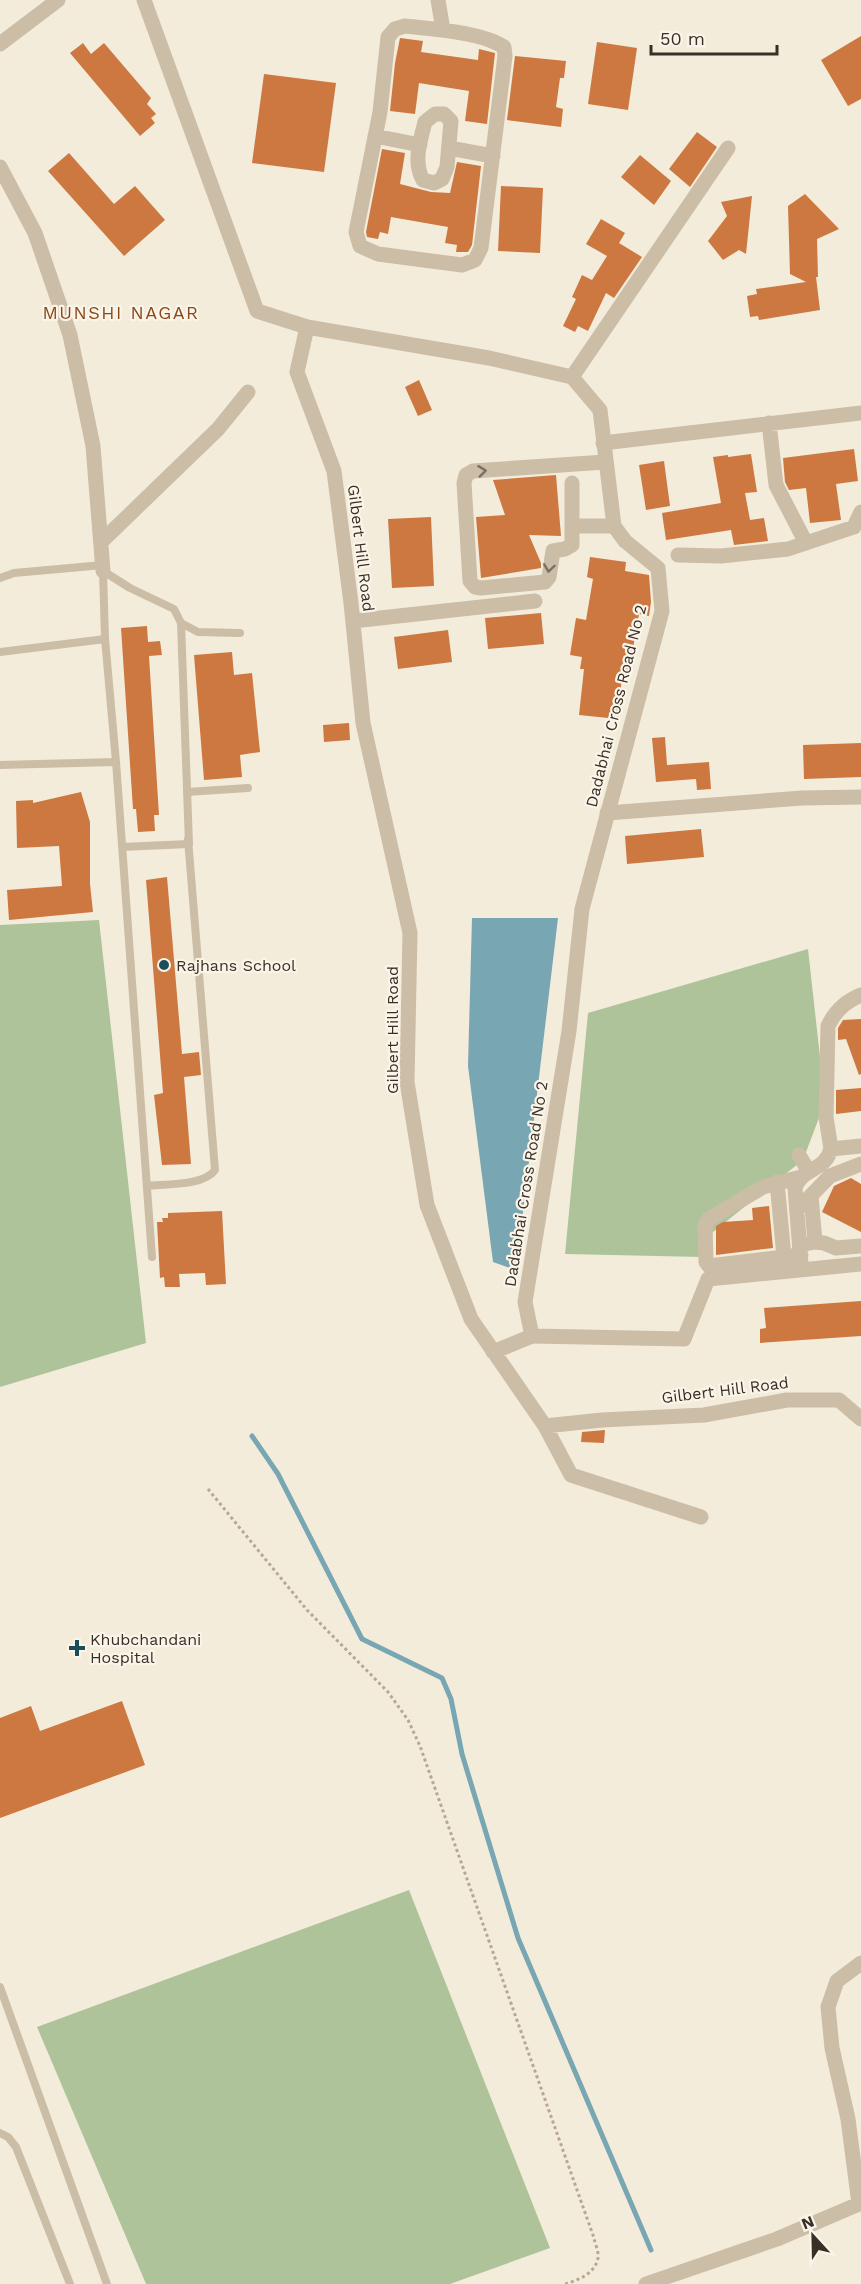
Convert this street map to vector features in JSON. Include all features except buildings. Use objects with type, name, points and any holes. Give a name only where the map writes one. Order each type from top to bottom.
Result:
[{"type":"street","points":[[0,45],[58,0]]},
{"type":"street","points":[[144,0],[257,311],[307,327],[489,358],[572,376],[600,410],[614,522],[578,522]]},
{"type":"street","points":[[438,0],[443,30]]},
{"type":"street","points":[[405,26],[443,30],[495,41],[504,47],[505,56],[481,248],[475,260],[462,265],[378,254],[360,246],[356,232],[375,136],[388,37],[395,29],[405,26]]},
{"type":"street","points":[[435,114],[444,114],[451,122],[447,167],[442,179],[434,183],[423,180],[419,173],[420,146],[425,122],[435,114]]},
{"type":"street","points":[[375,136],[420,146]]},
{"type":"street","points":[[449,148],[494,156]]},
{"type":"street","points":[[572,376],[728,148]]},
{"type":"street","points":[[0,167],[35,233],[70,335],[93,446],[103,568]]},
{"type":"street","name":"Gilbert Hill Road","points":[[307,327],[297,372],[333,471],[363,723],[410,933],[407,1082],[427,1205],[471,1319],[545,1426],[602,1420],[704,1415],[787,1400],[839,1400],[861,1419]]},
{"type":"street","points":[[101,542],[218,429],[248,392]]},
{"type":"street","points":[[603,443],[861,413]]},
{"type":"street","points":[[769,423],[776,485],[806,543]]},
{"type":"street","points":[[572,483],[578,522],[572,545],[553,551],[549,577],[545,582],[475,587],[470,581],[464,483],[466,476],[473,471],[605,462]]},
{"type":"street","points":[[678,555],[721,556],[788,549],[854,527],[861,512]]},
{"type":"street","name":"Dadabhai Cross Road No 2","points":[[532,1336],[525,1302],[569,1031],[582,909],[662,611],[658,568],[626,541],[614,522]]},
{"type":"street","points":[[352,621],[535,602]]},
{"type":"street","points":[[607,813],[802,798],[861,797]]},
{"type":"street","points":[[803,1249],[784,1257],[709,1266],[706,1262],[705,1223],[763,1187],[805,1174],[820,1167],[828,1159],[831,1149],[826,1118],[828,1026],[833,1016],[843,1006],[851,999],[861,995]]},
{"type":"street","points":[[831,1149],[861,1146]]},
{"type":"street","points":[[799,1155],[805,1174]]},
{"type":"street","points":[[797,1210],[820,1184],[837,1172],[861,1164]]},
{"type":"street","points":[[803,1249],[795,1188],[805,1174]]},
{"type":"street","points":[[777,1182],[784,1257]]},
{"type":"street","points":[[803,1249],[811,1196]]},
{"type":"street","points":[[783,1234],[803,1249],[861,1264]]},
{"type":"street","points":[[493,1352],[532,1336],[684,1339],[708,1279],[824,1243],[836,1248],[861,1246]]},
{"type":"street","points":[[545,1426],[571,1475],[701,1517]]},
{"type":"street","points":[[646,2284],[777,2239],[859,2204],[848,2119],[832,2048],[828,2007],[837,1981],[861,1963]]},
{"type":"lane","points":[[0,578],[14,573],[103,568],[130,588],[174,609],[181,623],[189,844],[122,847]]},
{"type":"lane","points":[[103,568],[105,639],[153,1257]]},
{"type":"lane","points":[[181,623],[198,632],[240,633]]},
{"type":"lane","points":[[0,652],[105,639]]},
{"type":"lane","points":[[0,765],[116,762]]},
{"type":"lane","points":[[187,792],[248,788]]},
{"type":"lane","points":[[147,1186],[200,1181],[211,1176],[215,1170],[188,839]]},
{"type":"lane","points":[[0,1987],[107,2284]]},
{"type":"lane","points":[[0,2133],[8,2137],[16,2147],[70,2284]]},
{"type":"path","points":[[207,1489],[307,1610],[388,1692],[408,1720],[416,1737],[594,2238],[598,2257],[592,2269],[580,2280],[565,2284]]},
{"type":"green space","points":[[99,920],[146,1343],[0,1387],[0,925]]},
{"type":"green space","points":[[808,949],[825,1102],[803,1160],[703,1240],[702,1257],[565,1254],[588,1013]]},
{"type":"green space","points":[[409,1890],[550,2248],[450,2284],[146,2284],[37,2027]]},
{"type":"water","points":[[472,918],[558,918],[516,1270],[493,1262],[468,1066]]},
{"type":"waterway","points":[[252,1436],[278,1474],[362,1639],[442,1678],[451,1699],[462,1754],[518,1938],[651,2250]]},
{"type":"place","name":"Rajhans School","points":[[164,965]]},
{"type":"place","name":"Khubchandani Hospital","points":[[77,1648]]},
{"type":"district","name":"MUNSHI NAGAR","points":[[121,312]]}]
